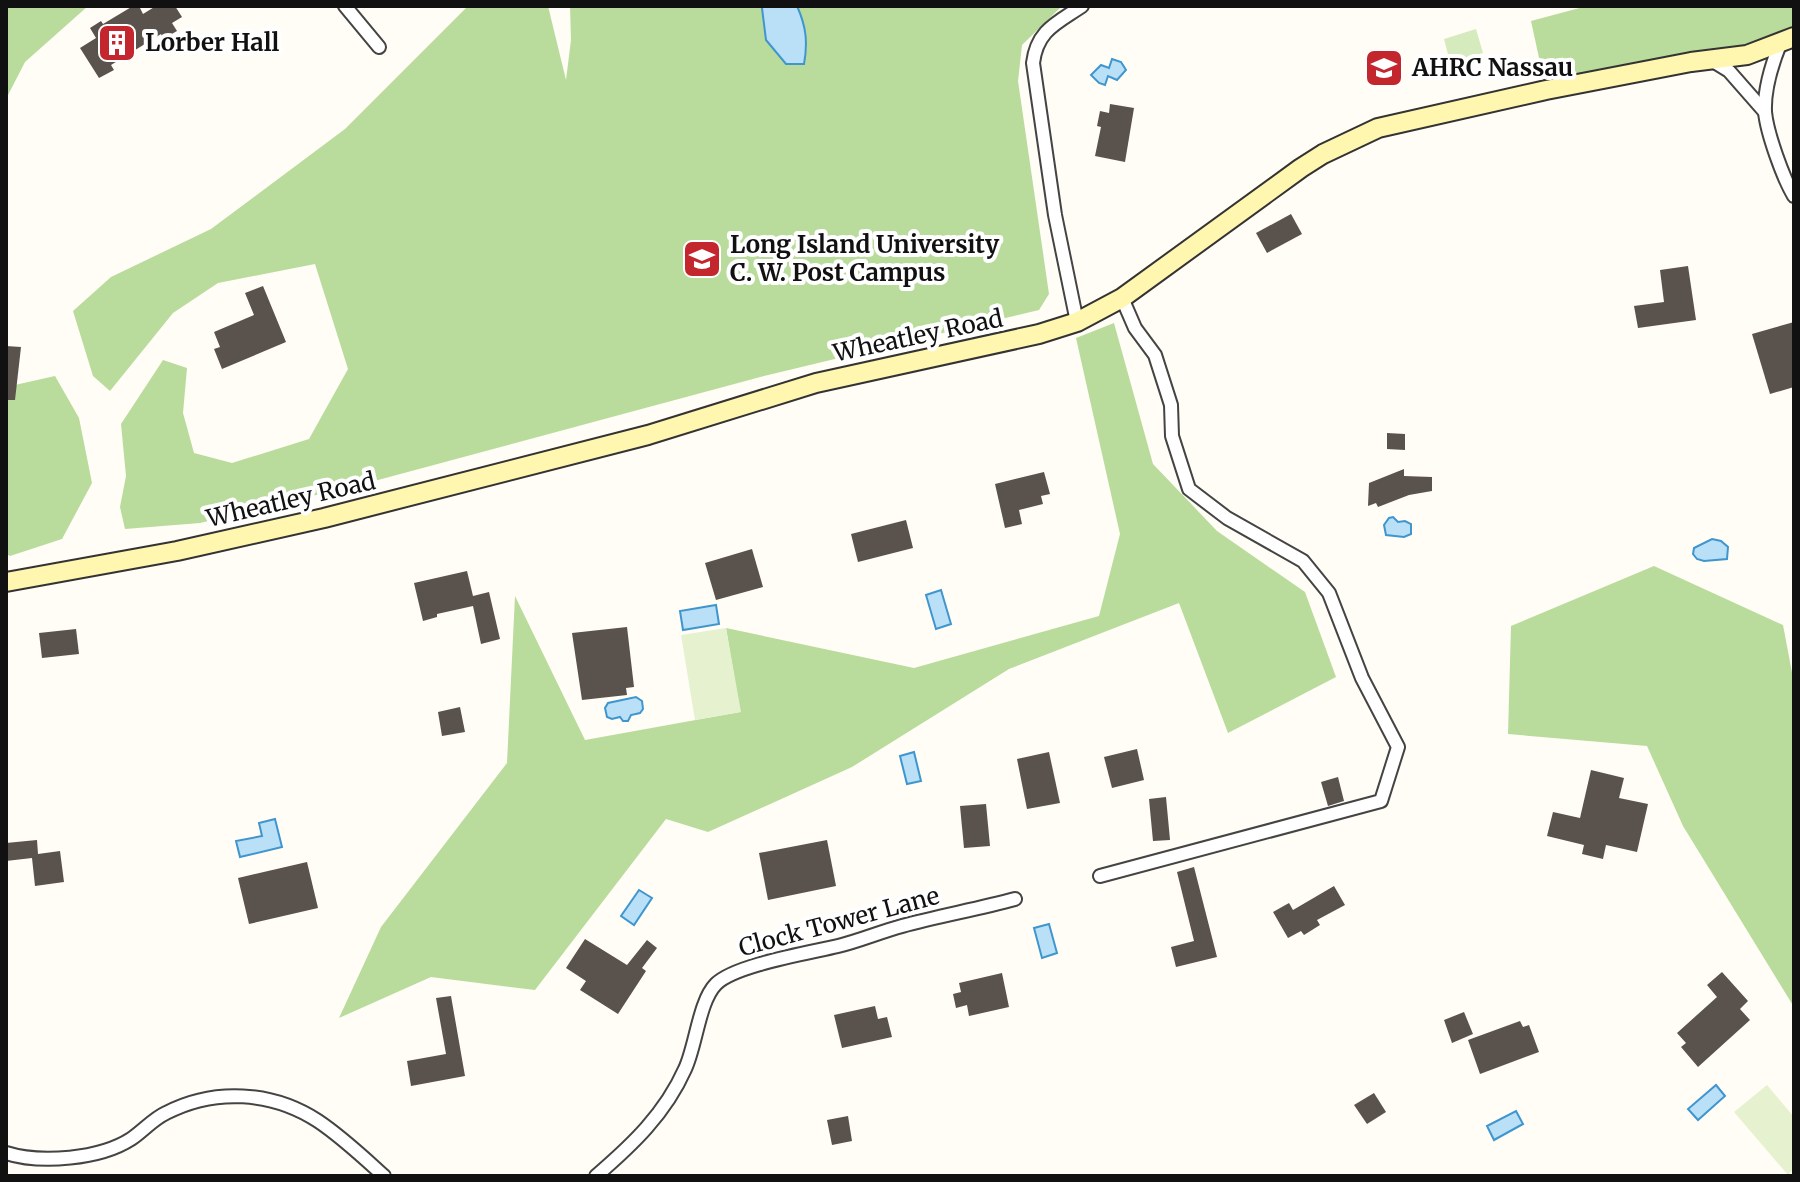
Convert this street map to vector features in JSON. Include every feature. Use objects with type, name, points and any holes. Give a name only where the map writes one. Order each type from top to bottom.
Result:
[{"type":"main road","name":"Wheatley Road","points":[[6,582],[177,551],[324,518],[648,435],[816,383],[1039,334],[1077,322],[1122,298],[1301,168],[1378,128],[1546,90],[1691,62],[1747,55],[1787,41]]},
{"type":"street","points":[[345,6],[379,47]]},
{"type":"street","points":[[1077,322],[1055,215],[1033,63],[1035,46],[1043,33],[1082,6]]},
{"type":"street","points":[[1787,41],[1772,63],[1765,112],[1782,170],[1794,196]]},
{"type":"street","points":[[1711,60],[1729,71],[1765,112]]},
{"type":"street","points":[[1100,876],[1381,801],[1398,747],[1362,678],[1329,593],[1303,561],[1227,518],[1189,489],[1172,436],[1171,405],[1155,355],[1135,328],[1122,298]]},
{"type":"street","name":"Clock Tower Lane","points":[[596,1176],[634,1144],[666,1105],[685,1070],[703,1009],[714,985],[731,973],[1015,899]]},
{"type":"street","points":[[6,1153],[23,1158],[102,1152],[133,1137],[163,1114],[197,1099],[227,1094],[281,1104],[315,1119],[384,1176]]},
{"type":"green space","points":[[6,6],[88,6],[25,62],[6,99]]},
{"type":"green space","name":"Long Island University C. W. Post Campus","points":[[468,6],[548,6],[566,80],[571,40],[570,6],[764,6],[762,8],[804,64],[805,35],[797,6],[1062,6],[1022,45],[1018,81],[1049,294],[1039,310],[764,376],[378,480],[200,523],[125,529],[120,507],[126,476],[121,424],[163,360],[187,368],[183,413],[194,453],[232,463],[309,439],[348,369],[315,264],[218,283],[173,313],[110,391],[93,376],[73,311],[111,277],[211,229],[345,129]]},
{"type":"green space","points":[[1587,6],[1794,6],[1794,37],[1546,90],[1531,21]]},
{"type":"green space","points":[[1476,29],[1483,53],[1450,62],[1444,39]]},
{"type":"green space","points":[[1114,323],[1153,464],[1217,531],[1305,592],[1336,677],[1228,733],[1179,603],[1009,669],[852,767],[708,832],[666,819],[535,990],[431,977],[339,1018],[381,927],[507,763],[515,596],[585,740],[740,712],[726,628],[914,668],[1099,616],[1120,534],[1076,338]]},
{"type":"green space","points":[[55,376],[79,418],[92,483],[62,539],[10,556],[6,554],[6,387]]},
{"type":"green space","points":[[1654,566],[1783,625],[1794,683],[1794,1007],[1683,826],[1647,746],[1508,734],[1511,626]]},
{"type":"green space","points":[[726,628],[741,712],[695,720],[681,635]]},
{"type":"green space","points":[[1767,1085],[1794,1117],[1794,1169],[1788,1175],[1734,1112]]},
{"type":"water","points":[[764,6],[797,6],[805,34],[804,64],[786,64],[766,40]]},
{"type":"water","points":[[1112,59],[1121,62],[1126,70],[1117,80],[1108,76],[1105,85],[1099,83],[1091,75],[1101,65],[1109,68]]},
{"type":"water","points":[[1393,517],[1398,522],[1411,524],[1411,534],[1404,537],[1386,535],[1384,525]]},
{"type":"water","points":[[1712,539],[1728,547],[1727,559],[1697,559],[1693,554],[1694,548]]},
{"type":"water","points":[[941,590],[951,624],[936,629],[926,595]]},
{"type":"water","points":[[716,605],[719,624],[683,630],[680,611]]},
{"type":"water","points":[[636,697],[642,701],[640,713],[631,715],[628,721],[620,717],[607,717],[605,708],[608,703]]},
{"type":"water","points":[[914,752],[921,781],[907,784],[900,756]]},
{"type":"water","points":[[275,819],[282,847],[240,857],[236,841],[262,836],[259,823]]},
{"type":"water","points":[[639,890],[652,898],[634,925],[621,916]]},
{"type":"water","points":[[1049,924],[1057,953],[1042,958],[1034,928]]},
{"type":"water","points":[[1716,1085],[1725,1096],[1698,1120],[1688,1109]]},
{"type":"water","points":[[1516,1111],[1523,1124],[1494,1140],[1487,1126]]},
{"type":"building","name":"Lorber Hall","points":[[133,6],[139,6],[143,14],[156,6],[175,6],[182,17],[172,23],[177,31],[163,39],[161,34],[111,65],[114,70],[99,78],[80,48],[96,38],[90,28]]},
{"type":"building","points":[[1110,104],[1134,108],[1125,162],[1095,156],[1101,127],[1097,126],[1100,111],[1109,113]]},
{"type":"building","points":[[1291,214],[1302,234],[1267,253],[1256,233]]},
{"type":"building","points":[[1688,266],[1696,320],[1638,328],[1634,306],[1664,302],[1660,270]]},
{"type":"building","points":[[263,286],[286,342],[222,369],[214,349],[220,347],[214,332],[254,315],[245,293]]},
{"type":"building","points":[[1794,322],[1794,387],[1770,394],[1752,334]]},
{"type":"building","points":[[6,346],[21,347],[15,400],[6,400]]},
{"type":"building","points":[[1387,433],[1405,434],[1405,450],[1387,449]]},
{"type":"building","points":[[1404,469],[1404,476],[1432,477],[1432,491],[1409,495],[1378,507],[1376,503],[1368,506],[1369,483]]},
{"type":"building","points":[[1044,472],[1050,494],[1041,496],[1043,504],[1019,510],[1022,524],[1005,528],[995,484]]},
{"type":"building","points":[[906,520],[913,548],[858,562],[851,534]]},
{"type":"building","points":[[752,549],[763,587],[716,600],[705,563]]},
{"type":"building","points":[[467,571],[473,596],[489,592],[500,639],[481,644],[473,606],[437,614],[437,617],[423,621],[414,583]]},
{"type":"building","points":[[627,627],[634,687],[626,688],[627,695],[582,700],[572,633]]},
{"type":"building","points":[[76,629],[79,654],[42,658],[39,633]]},
{"type":"building","points":[[460,707],[465,732],[442,736],[438,712]]},
{"type":"building","points":[[1137,749],[1144,780],[1112,788],[1104,757]]},
{"type":"building","points":[[1049,752],[1060,803],[1027,809],[1017,759]]},
{"type":"building","points":[[1591,770],[1624,778],[1619,798],[1648,804],[1637,852],[1606,845],[1603,859],[1582,854],[1584,845],[1547,836],[1553,812],[1580,818]]},
{"type":"building","points":[[1338,777],[1344,801],[1328,806],[1321,782]]},
{"type":"building","points":[[1166,797],[1170,840],[1153,841],[1149,799]]},
{"type":"building","points":[[986,804],[990,846],[964,848],[960,806]]},
{"type":"building","points":[[37,840],[38,854],[60,851],[64,882],[35,886],[32,858],[6,861],[6,843]]},
{"type":"building","points":[[827,840],[836,886],[768,900],[759,853]]},
{"type":"building","points":[[307,862],[318,908],[249,924],[238,878]]},
{"type":"building","points":[[1194,867],[1217,957],[1176,967],[1171,947],[1194,941],[1177,872]]},
{"type":"building","points":[[1334,886],[1345,905],[1317,920],[1320,925],[1304,935],[1301,931],[1288,938],[1273,912],[1289,903],[1293,910]]},
{"type":"building","points":[[585,939],[627,965],[647,940],[657,948],[642,968],[646,971],[618,1014],[580,990],[586,981],[566,968]]},
{"type":"building","points":[[1722,972],[1748,1001],[1740,1009],[1750,1020],[1698,1067],[1681,1047],[1686,1043],[1677,1033],[1717,997],[1707,985]]},
{"type":"building","points":[[1002,973],[1009,1007],[969,1016],[967,1005],[956,1008],[953,994],[961,992],[959,983]]},
{"type":"building","points":[[451,996],[465,1076],[411,1086],[407,1061],[446,1054],[436,998]]},
{"type":"building","points":[[875,1006],[878,1019],[887,1017],[892,1037],[842,1048],[834,1015]]},
{"type":"building","points":[[1464,1012],[1473,1034],[1452,1043],[1444,1020]]},
{"type":"building","points":[[1520,1021],[1523,1027],[1529,1025],[1539,1052],[1480,1074],[1468,1040]]},
{"type":"building","points":[[1374,1093],[1386,1112],[1367,1124],[1354,1105]]},
{"type":"building","points":[[848,1116],[852,1141],[832,1145],[827,1120]]},
{"type":"place","name":"Lorber Hall","points":[[117,43]]},
{"type":"place","name":"AHRC Nassau","points":[[1384,68]]},
{"type":"place","name":"Long Island University C. W. Post Campus","points":[[702,259]]}]
